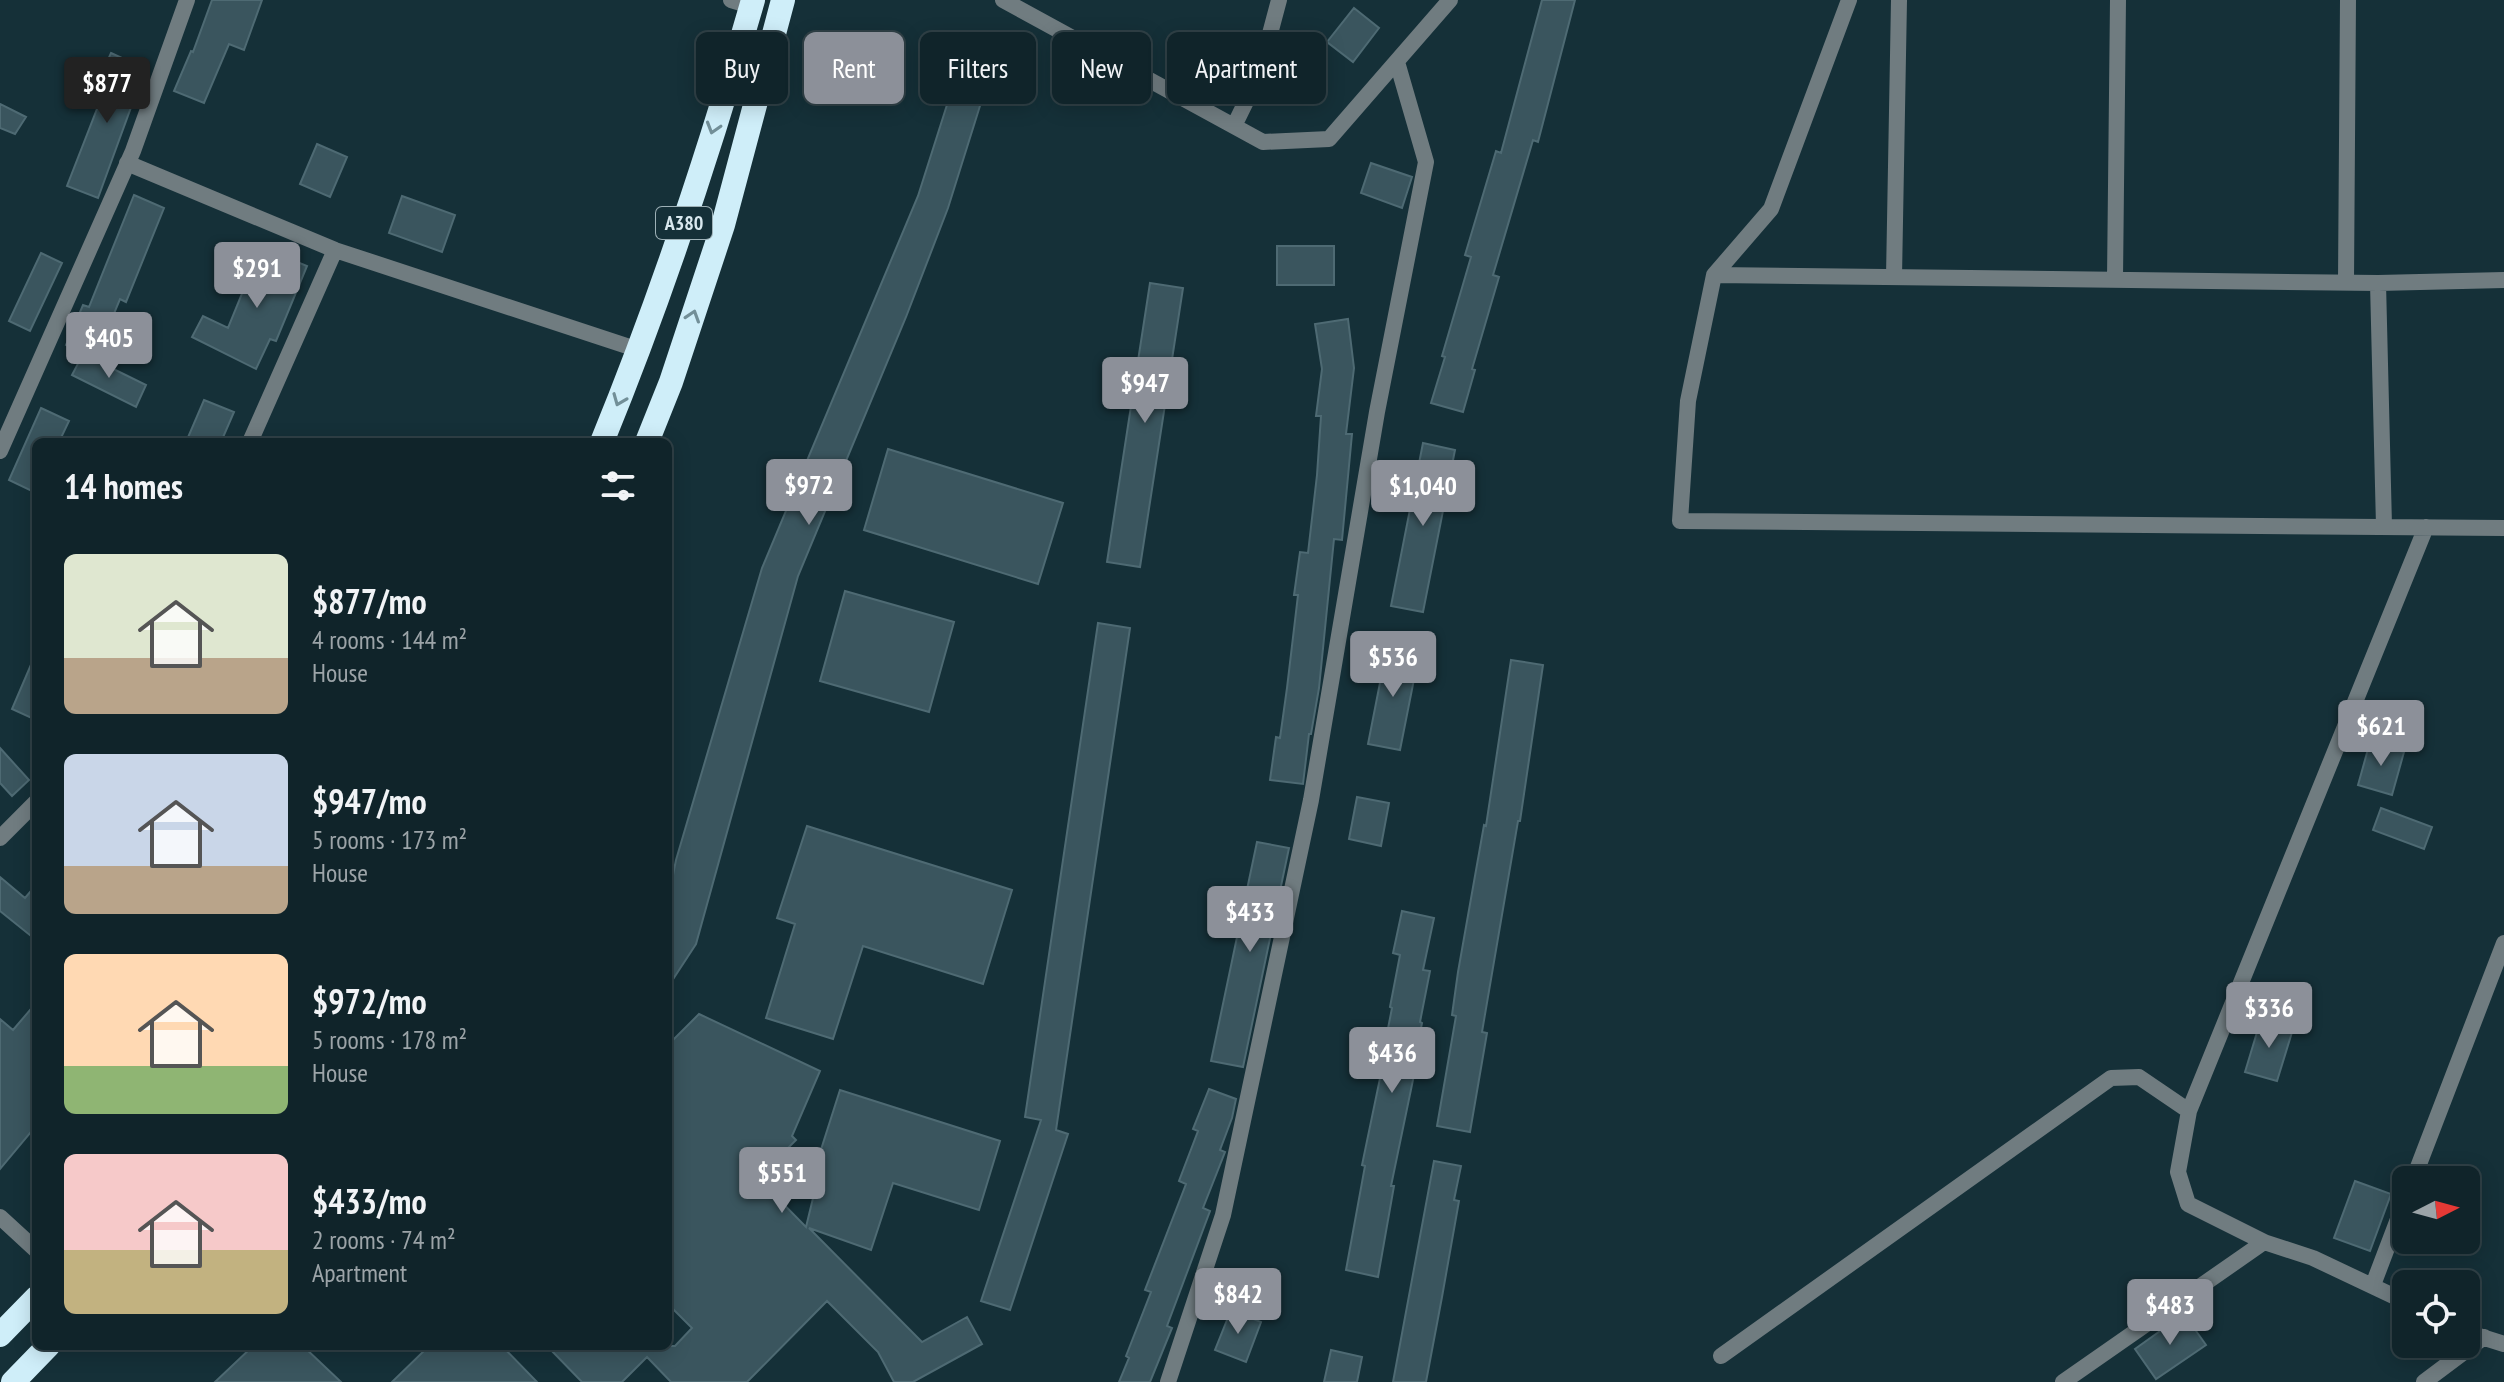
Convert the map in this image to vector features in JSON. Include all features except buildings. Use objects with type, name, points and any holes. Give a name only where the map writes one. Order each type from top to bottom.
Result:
[{"type":"highway","name":"A380","points":[[649,438],[671,382],[723,225],[783,0]]},
{"type":"highway","name":"A380","points":[[604,438],[681,231],[745,2]]},
{"type":"highway","points":[[636,358],[671,382]]},
{"type":"highway","points":[[0,1335],[32,1302]]},
{"type":"highway","points":[[13,1382],[44,1350]]},
{"type":"street","points":[[0,451],[127,163],[187,0]]},
{"type":"street","points":[[1003,0],[1263,142],[1329,139],[1450,0]]},
{"type":"street","points":[[1234,126],[1259,75],[1279,0]]},
{"type":"street","points":[[1849,0],[1771,209],[1714,275],[1688,401],[1680,521],[2504,528]]},
{"type":"street","points":[[1894,277],[1899,0]]},
{"type":"street","points":[[2115,279],[2118,0]]},
{"type":"street","points":[[2346,281],[2348,0]]},
{"type":"street","points":[[1168,1382],[1223,1215],[1233,1169],[1311,800],[1377,412],[1426,162],[1397,62]]},
{"type":"street","points":[[127,163],[335,250],[636,358]]},
{"type":"street","points":[[252,438],[335,250]]},
{"type":"street","points":[[1714,275],[2378,283],[2504,280]]},
{"type":"street","points":[[2378,283],[2384,526]]},
{"type":"street","points":[[2392,1295],[2313,1258],[2264,1242],[2188,1204],[2178,1172],[2189,1111],[2426,527]]},
{"type":"street","points":[[0,838],[32,806]]},
{"type":"street","points":[[2418,1166],[2504,943]]},
{"type":"street","points":[[1721,1356],[2111,1078],[2139,1077],[2189,1111]]},
{"type":"street","points":[[0,1217],[32,1246]]},
{"type":"street","points":[[2373,1285],[2392,1235]]},
{"type":"street","points":[[2063,1382],[2264,1242]]},
{"type":"street","points":[[2480,1336],[2504,1344]]},
{"type":"street","points":[[2424,1382],[2484,1337]]}]
